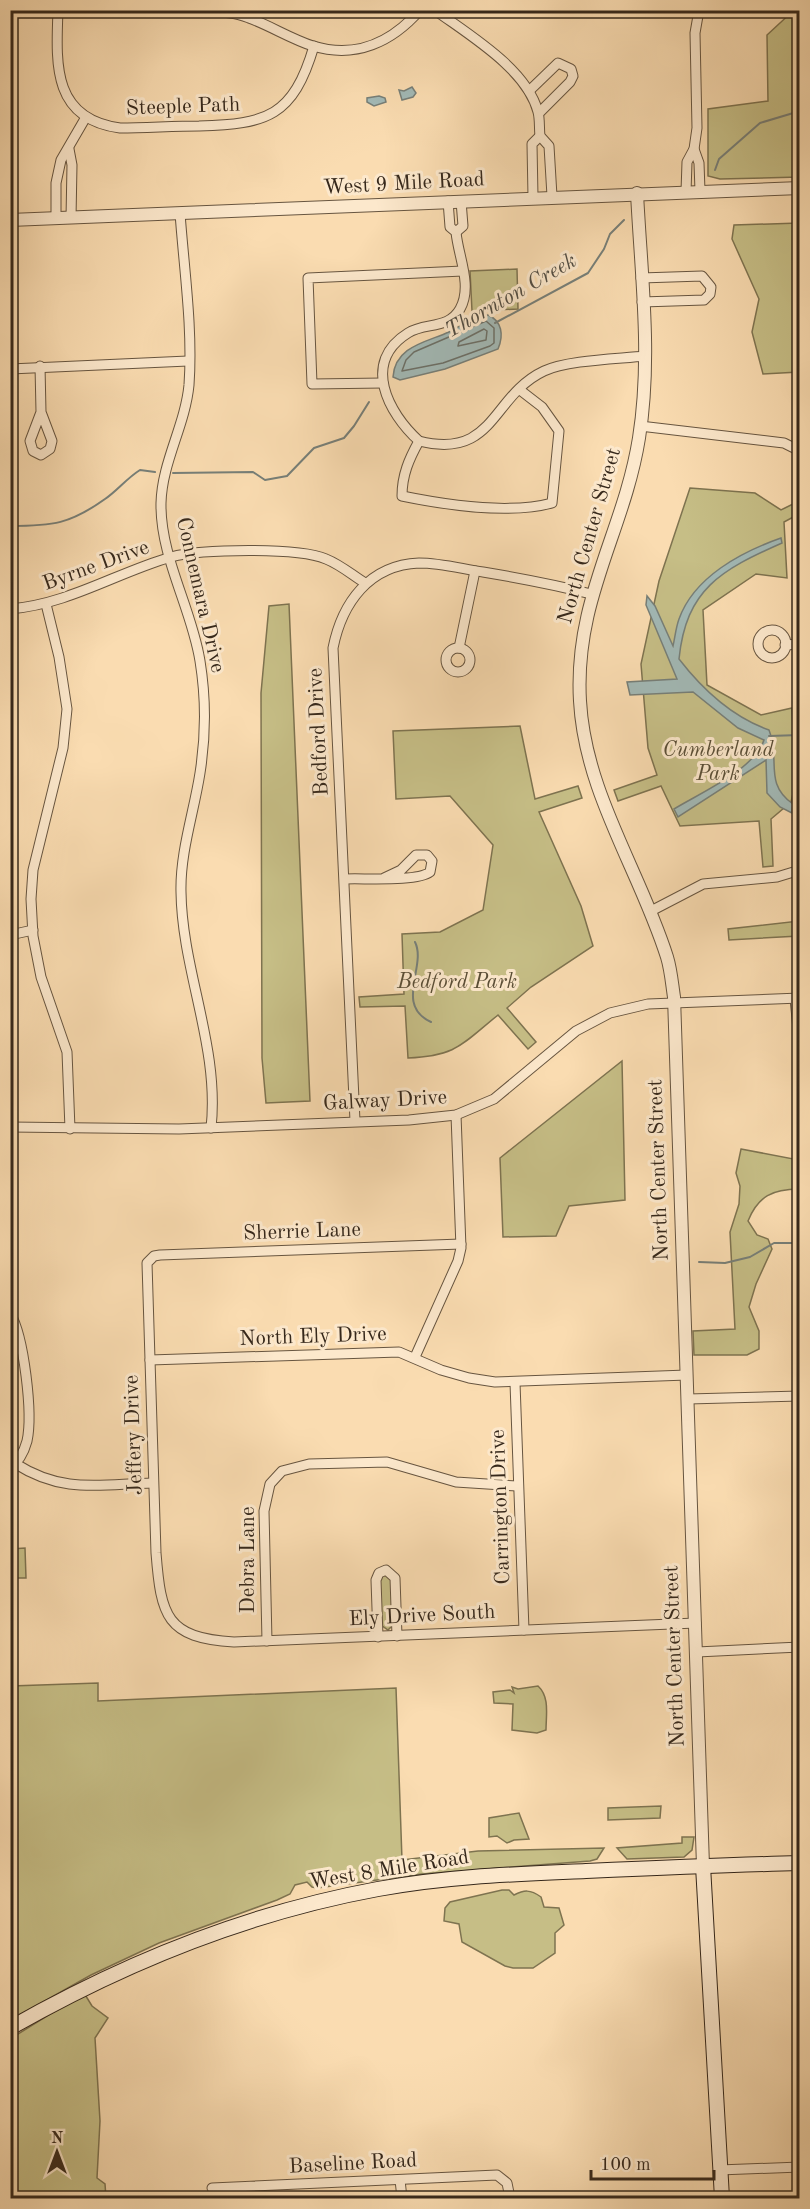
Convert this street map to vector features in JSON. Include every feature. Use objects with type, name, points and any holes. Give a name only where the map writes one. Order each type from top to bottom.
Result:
[{"type":"main road","name":"West 8 Mile Road","points":[[10,2028],[72,1994],[154,1954],[231,1927],[316,1902],[380,1889],[458,1878],[800,1863]]},
{"type":"main road","name":"North Center Street","points":[[703,1866],[718,2170],[722,2199]]},
{"type":"main road","name":"North Center Street","points":[[713,2199],[713,2184],[718,2170]]},
{"type":"street","points":[[56,218],[56,183],[61,160],[86,117],[74,107],[60,80],[56,57],[58,10]]},
{"type":"street","points":[[185,10],[230,13],[248,17],[314,46],[343,51],[369,48],[404,29],[420,10]]},
{"type":"street","points":[[435,10],[499,58],[529,91],[539,113],[540,136],[549,146],[552,196]]},
{"type":"street","points":[[686,192],[687,162],[694,149],[698,108],[695,33],[699,10]]},
{"type":"street","name":"Steeple Path","points":[[86,117],[106,126],[120,128],[258,121],[278,110],[293,94],[314,46]]},
{"type":"street","points":[[529,91],[558,63],[572,69],[573,76],[570,82],[539,113]]},
{"type":"street","points":[[533,197],[532,144],[540,136]]},
{"type":"street","points":[[69,149],[72,165],[71,218]]},
{"type":"street","points":[[694,149],[699,163],[700,191]]},
{"type":"street","name":"West 9 Mile Road","points":[[10,220],[552,196],[800,188]]},
{"type":"street","name":"North Center Street","points":[[637,194],[645,356],[640,426],[632,473],[591,594],[580,654],[580,701],[584,735],[599,794],[651,911],[668,959],[675,1003],[703,1866]]},
{"type":"street","points":[[448,201],[450,227],[456,232],[463,271],[465,291],[460,309],[445,323],[412,330],[404,335],[384,362],[383,382],[391,409],[419,441],[463,443],[483,432],[520,390],[547,370],[645,356]]},
{"type":"street","points":[[456,232],[463,226],[462,201]]},
{"type":"street","name":"Connemara Drive","points":[[180,213],[188,361],[186,398],[165,470],[161,503],[171,557],[190,614],[200,660],[204,696],[206,734],[181,890],[183,920],[209,1064],[212,1093],[211,1128]]},
{"type":"street","points":[[383,382],[312,384],[308,278],[463,271]]},
{"type":"street","points":[[641,278],[702,276],[711,287],[710,294],[704,300],[642,302]]},
{"type":"street","points":[[10,369],[188,361]]},
{"type":"street","points":[[40,366],[41,412]]},
{"type":"street","points":[[419,441],[402,481],[402,495],[430,501],[529,509],[552,503],[559,431],[542,407],[520,390]]},
{"type":"street","points":[[640,426],[784,443],[800,451]]},
{"type":"street","name":"Byrne Drive","points":[[10,609],[46,604],[82,593],[171,557],[195,553],[307,554],[324,558],[365,583]]},
{"type":"street","name":"Bedford Drive","points":[[355,1121],[333,648],[343,613],[365,583],[384,572],[411,564],[435,564],[591,594]]},
{"type":"street","points":[[459,648],[475,571]]},
{"type":"street","points":[[46,604],[59,657],[67,709],[63,748],[33,870],[33,930],[41,977],[67,1052],[70,1129]]},
{"type":"street","points":[[785,645],[800,644]]},
{"type":"street","points":[[345,879],[384,878],[424,876],[429,872],[432,861],[427,855],[416,855],[401,870],[384,878]]},
{"type":"street","points":[[651,911],[704,884],[777,877],[800,870]]},
{"type":"street","points":[[10,935],[33,930]]},
{"type":"street","points":[[797,998],[800,1050]]},
{"type":"street","name":"Galway Drive","points":[[10,1127],[211,1128],[456,1115],[494,1099],[553,1048],[593,1022],[630,1007],[797,998]]},
{"type":"street","points":[[415,1357],[458,1261],[461,1244],[456,1115]]},
{"type":"street","name":"Sherrie Lane","points":[[147,1263],[154,1256],[160,1255],[461,1244]]},
{"type":"street","name":"Jeffery Drive","points":[[147,1263],[153,1483],[158,1580],[164,1606]]},
{"type":"street","points":[[10,1313],[18,1328],[22,1348],[28,1425],[23,1452],[13,1466],[58,1484],[153,1483]]},
{"type":"street","name":"North Ely Drive","points":[[150,1360],[399,1352],[441,1370],[469,1378],[515,1383],[687,1375]]},
{"type":"street","name":"Carrington Drive","points":[[515,1383],[524,1630]]},
{"type":"street","points":[[688,1399],[800,1396]]},
{"type":"street","name":"Debra Lane","points":[[267,1641],[264,1511],[270,1484],[282,1471],[309,1464],[387,1462],[456,1482],[517,1486]]},
{"type":"street","points":[[378,1636],[376,1580],[379,1573],[386,1570],[395,1578],[397,1636]]},
{"type":"street","name":"Ely Drive South","points":[[164,1606],[176,1626],[193,1636],[217,1641],[267,1641],[696,1623]]},
{"type":"street","points":[[697,1652],[800,1647]]},
{"type":"street","points":[[718,2170],[800,2167]]},
{"type":"street","name":"Baseline Road","points":[[212,2188],[497,2175],[507,2182],[510,2199]]},
{"type":"street","points":[[400,2180],[402,2199]]},
{"type":"street","points":[[234,2187],[234,2199]]},
{"type":"green space","points":[[794,10],[800,11],[799,177],[720,179],[708,176],[708,109],[768,101],[767,35]]},
{"type":"green space","points":[[799,223],[799,372],[763,374],[752,332],[759,299],[732,239],[734,225]]},
{"type":"green space","points":[[517,269],[518,309],[472,311],[470,271]]},
{"type":"green space","name":"Cumberland Park","points":[[690,488],[755,493],[781,510],[799,501],[799,514],[784,522],[787,578],[756,574],[703,610],[707,685],[761,715],[792,708],[796,782],[791,802],[771,819],[773,866],[763,867],[759,821],[680,826],[661,786],[618,801],[614,790],[657,775],[648,748],[641,664],[659,581]]},
{"type":"green space","points":[[289,604],[310,1101],[266,1103],[262,1058],[261,693],[269,606]]},
{"type":"green space","name":"Bedford Park","points":[[520,726],[535,799],[578,786],[582,798],[539,812],[581,906],[593,946],[531,987],[507,1008],[536,1042],[528,1049],[498,1015],[458,1047],[438,1055],[408,1058],[405,1006],[360,1007],[359,997],[404,994],[402,934],[440,932],[483,910],[493,845],[450,796],[396,799],[393,731]]},
{"type":"green space","points":[[799,921],[799,936],[729,940],[728,929]]},
{"type":"green space","points":[[622,1061],[625,1200],[569,1206],[556,1236],[503,1237],[500,1158]]},
{"type":"green space","points":[[741,1149],[799,1160],[799,1189],[781,1190],[768,1196],[757,1205],[748,1221],[757,1235],[768,1239],[772,1249],[756,1284],[749,1307],[759,1331],[759,1349],[747,1355],[694,1355],[693,1331],[735,1329],[730,1232],[739,1204],[740,1186],[736,1173]]},
{"type":"green space","points":[[25,1548],[26,1578],[11,1578],[11,1549]]},
{"type":"green space","points":[[387,1574],[391,1580],[393,1625],[388,1630],[381,1625],[380,1578]]},
{"type":"green space","points":[[98,1683],[98,1701],[396,1688],[402,1860],[478,1851],[604,1848],[597,1859],[590,1861],[422,1874],[317,1888],[307,1882],[295,1885],[290,1894],[277,1900],[159,1943],[91,1975],[11,2020],[11,1686]]},
{"type":"green space","points":[[538,1686],[542,1690],[546,1706],[546,1730],[537,1733],[512,1730],[513,1704],[494,1703],[493,1692],[510,1690],[514,1693],[512,1687],[518,1689]]},
{"type":"green space","points":[[661,1806],[660,1818],[608,1820],[608,1808]]},
{"type":"green space","points":[[519,1813],[529,1839],[507,1843],[497,1836],[489,1837],[489,1818]]},
{"type":"green space","points":[[682,1837],[694,1837],[692,1850],[684,1857],[627,1859],[617,1848],[682,1843]]},
{"type":"green space","points":[[509,1890],[514,1895],[524,1891],[537,1894],[541,1897],[544,1907],[559,1908],[564,1925],[555,1933],[555,1953],[533,1968],[505,1966],[462,1942],[459,1924],[444,1921],[445,1908],[450,1902]]},
{"type":"green space","points":[[84,1993],[92,2006],[108,2018],[95,2038],[100,2121],[97,2178],[105,2184],[106,2198],[11,2198],[10,2039]]},
{"type":"water","points":[[412,87],[416,93],[413,97],[402,100],[399,90],[404,91]]},
{"type":"water","points":[[379,96],[385,98],[386,102],[374,106],[367,102],[367,98]]},
{"type":"water","points":[[488,315],[499,325],[501,339],[498,349],[445,369],[400,380],[393,377],[395,367],[406,352],[472,319]]},
{"type":"water","points":[[781,538],[782,543],[741,563],[710,585],[689,615],[679,659],[719,701],[743,718],[769,730],[774,751],[775,779],[778,788],[793,804],[792,813],[780,807],[767,793],[766,760],[678,817],[674,809],[712,788],[750,761],[759,751],[764,740],[738,728],[693,692],[630,695],[627,682],[677,679],[646,605],[647,596],[655,606],[673,646],[678,622],[686,604],[707,579],[735,559]]},
{"type":"waterway","points":[[789,10],[800,16]]},
{"type":"waterway","name":"Thornton Creek","points":[[715,170],[719,159],[760,123],[800,111]]},
{"type":"waterway","name":"Thornton Creek","points":[[495,323],[588,273],[604,249],[610,234],[624,220]]},
{"type":"waterway","name":"Thornton Creek","points":[[173,473],[253,472],[265,480],[287,476],[314,448],[344,438],[369,402]]},
{"type":"waterway","name":"Thornton Creek","points":[[10,526],[50,524],[71,519],[105,499],[140,470],[155,472]]},
{"type":"waterway","points":[[769,736],[800,735]]},
{"type":"waterway","points":[[415,942],[418,952],[413,996],[420,1015],[431,1022]]},
{"type":"waterway","points":[[699,1262],[725,1263],[750,1257],[774,1243],[800,1243]]}]
